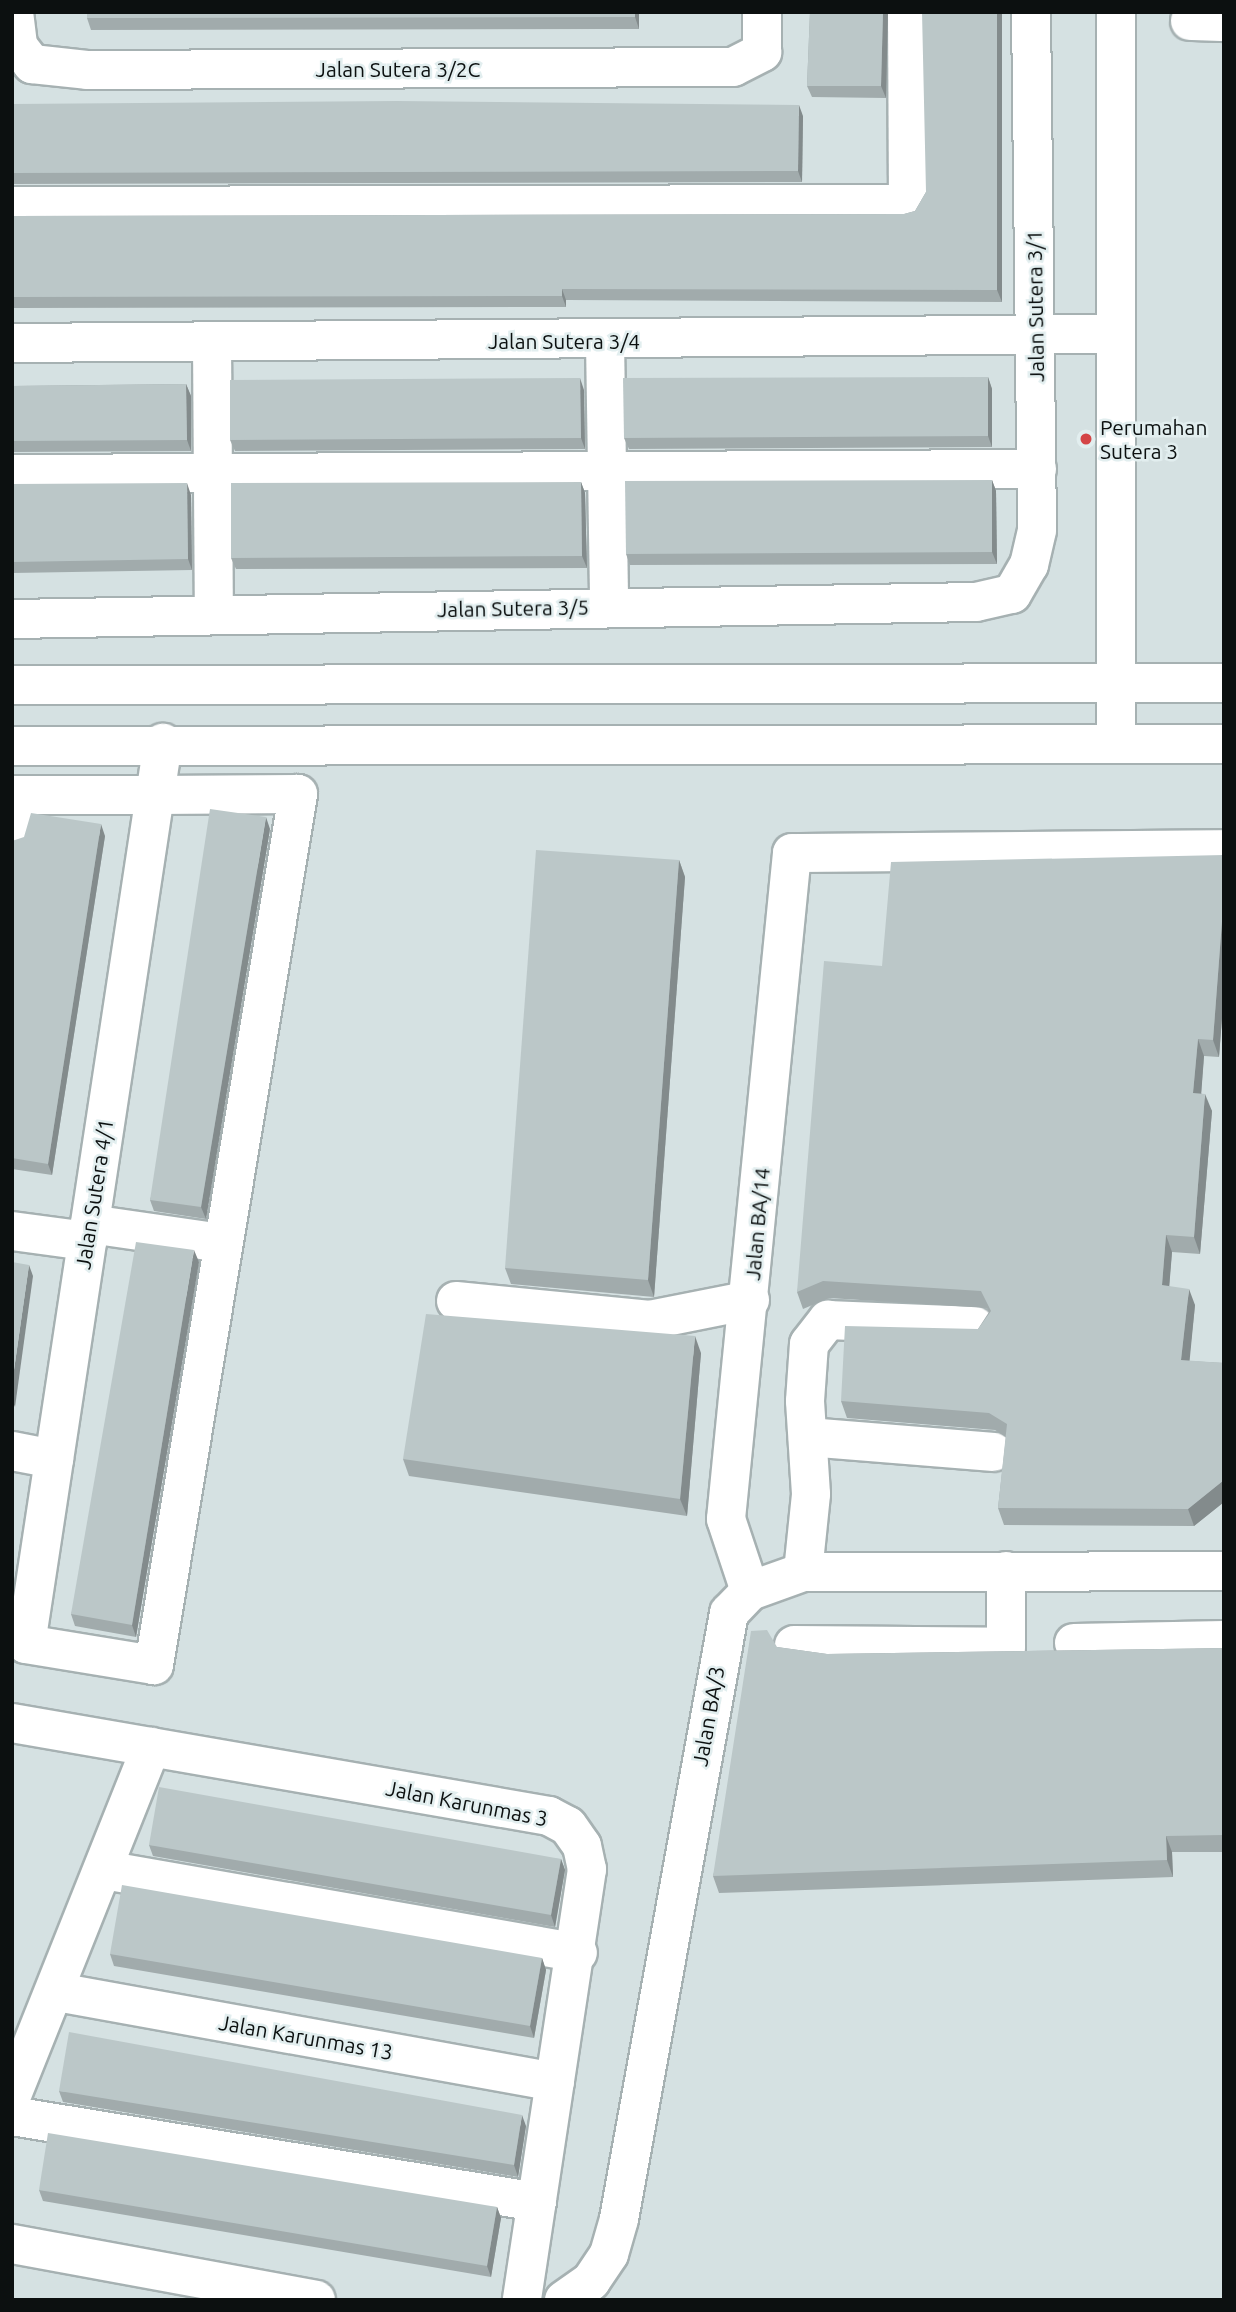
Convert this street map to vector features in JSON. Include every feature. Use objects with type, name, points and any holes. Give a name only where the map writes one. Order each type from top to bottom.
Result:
[{"type":"street","name":"Jalan Sutera 3/2C","points":[[14,12],[18,46],[32,64],[87,70],[733,67],[762,52],[762,12]]},
{"type":"street","points":[[12,206],[908,204],[907,12]]},
{"type":"street","name":"Jalan Sutera 3/1","points":[[1012,594],[1029,565],[1037,530],[1031,12]]},
{"type":"street","points":[[1115,12],[1116,744]]},
{"type":"street","name":"Jalan Sutera 3/4","points":[[12,343],[605,341],[1115,334]]},
{"type":"street","points":[[605,341],[609,605]]},
{"type":"street","points":[[212,342],[214,615]]},
{"type":"street","points":[[12,474],[1037,469]]},
{"type":"street","name":"Jalan Sutera 3/5","points":[[12,618],[609,605],[976,602],[1012,594]]},
{"type":"street","points":[[12,685],[1224,682]]},
{"type":"street","points":[[12,746],[163,743],[1224,744]]},
{"type":"street","name":"Jalan Sutera 4/1","points":[[163,743],[26,1644],[153,1665],[222,1243]]},
{"type":"street","points":[[12,834],[15,795],[298,794],[222,1243],[89,1232],[12,1231]]},
{"type":"street","name":"Jalan BA/14","points":[[750,1591],[726,1519],[750,1300],[792,853],[1224,849]]},
{"type":"street","points":[[456,1301],[650,1320],[750,1300]]},
{"type":"street","points":[[803,1572],[811,1494],[808,1437],[809,1343],[828,1320],[975,1326]]},
{"type":"street","points":[[808,1437],[993,1452]]},
{"type":"street","points":[[12,1451],[54,1459]]},
{"type":"street","points":[[794,1645],[1006,1647],[1006,1571]]},
{"type":"street","points":[[750,1591],[803,1572],[1224,1571]]},
{"type":"street","name":"Jalan BA/3","points":[[564,2300],[591,2281],[609,2253],[619,2219],[719,1652],[729,1613],[750,1591]]},
{"type":"street","points":[[1074,1643],[1224,1640]]},
{"type":"street","name":"Jalan Karunmas 3","points":[[12,1723],[549,1816],[568,1826],[582,1846],[587,1869],[578,1953],[555,2082],[522,2300]]},
{"type":"street","points":[[12,2095],[57,1992],[151,1747]]},
{"type":"street","points":[[104,1870],[578,1953]]},
{"type":"street","name":"Jalan Karunmas 13","points":[[57,1992],[555,2082]]},
{"type":"street","points":[[12,2116],[537,2202]]},
{"type":"street","points":[[12,2244],[316,2300]]},
{"type":"building","points":[[87,12],[635,12],[635,17],[87,18]]},
{"type":"building","points":[[810,12],[883,12],[881,86],[807,86]]},
{"type":"building","points":[[922,12],[997,12],[997,290],[562,289],[562,296],[12,297],[12,216],[904,214],[915,211],[926,192]]},
{"type":"building","points":[[397,101],[799,105],[798,171],[12,173],[12,104]]},
{"type":"building","points":[[988,377],[988,436],[624,438],[623,378]]},
{"type":"building","points":[[580,378],[581,438],[230,440],[230,380]]},
{"type":"building","points":[[186,384],[187,440],[12,441],[12,386]]},
{"type":"building","points":[[992,480],[992,552],[626,554],[625,481]]},
{"type":"building","points":[[581,482],[582,556],[231,558],[231,483]]},
{"type":"building","points":[[187,483],[188,559],[12,562],[12,484]]},
{"type":"building","points":[[210,809],[266,817],[201,1207],[150,1200]]},
{"type":"building","points":[[31,813],[101,824],[48,1164],[12,1158],[12,841],[24,837]]},
{"type":"building","points":[[536,850],[679,860],[648,1280],[505,1268]]},
{"type":"building","points":[[1224,855],[1224,895],[1213,1040],[1198,1039],[1193,1093],[1205,1094],[1194,1237],[1166,1235],[1162,1285],[1189,1289],[1181,1360],[1224,1363],[1224,1480],[1188,1509],[998,1508],[1007,1424],[989,1413],[841,1401],[845,1326],[978,1329],[991,1311],[981,1291],[823,1281],[797,1292],[824,961],[882,966],[891,862]]},
{"type":"building","points":[[136,1242],[194,1250],[132,1625],[71,1614]]},
{"type":"building","points":[[12,1262],[29,1265],[12,1384]]},
{"type":"building","points":[[426,1314],[695,1336],[680,1499],[403,1459]]},
{"type":"building","points":[[767,1630],[777,1647],[827,1654],[1224,1648],[1224,1835],[1166,1836],[1167,1860],[713,1876],[751,1631]]},
{"type":"building","points":[[159,1787],[561,1859],[551,1915],[149,1845]]},
{"type":"building","points":[[122,1885],[542,1958],[530,2026],[110,1954]]},
{"type":"building","points":[[69,2032],[522,2115],[514,2165],[59,2091]]},
{"type":"building","points":[[48,2133],[497,2207],[487,2266],[39,2190]]},
{"type":"place","name":"Perumahan Sutera 3","points":[[1086,439]]}]
